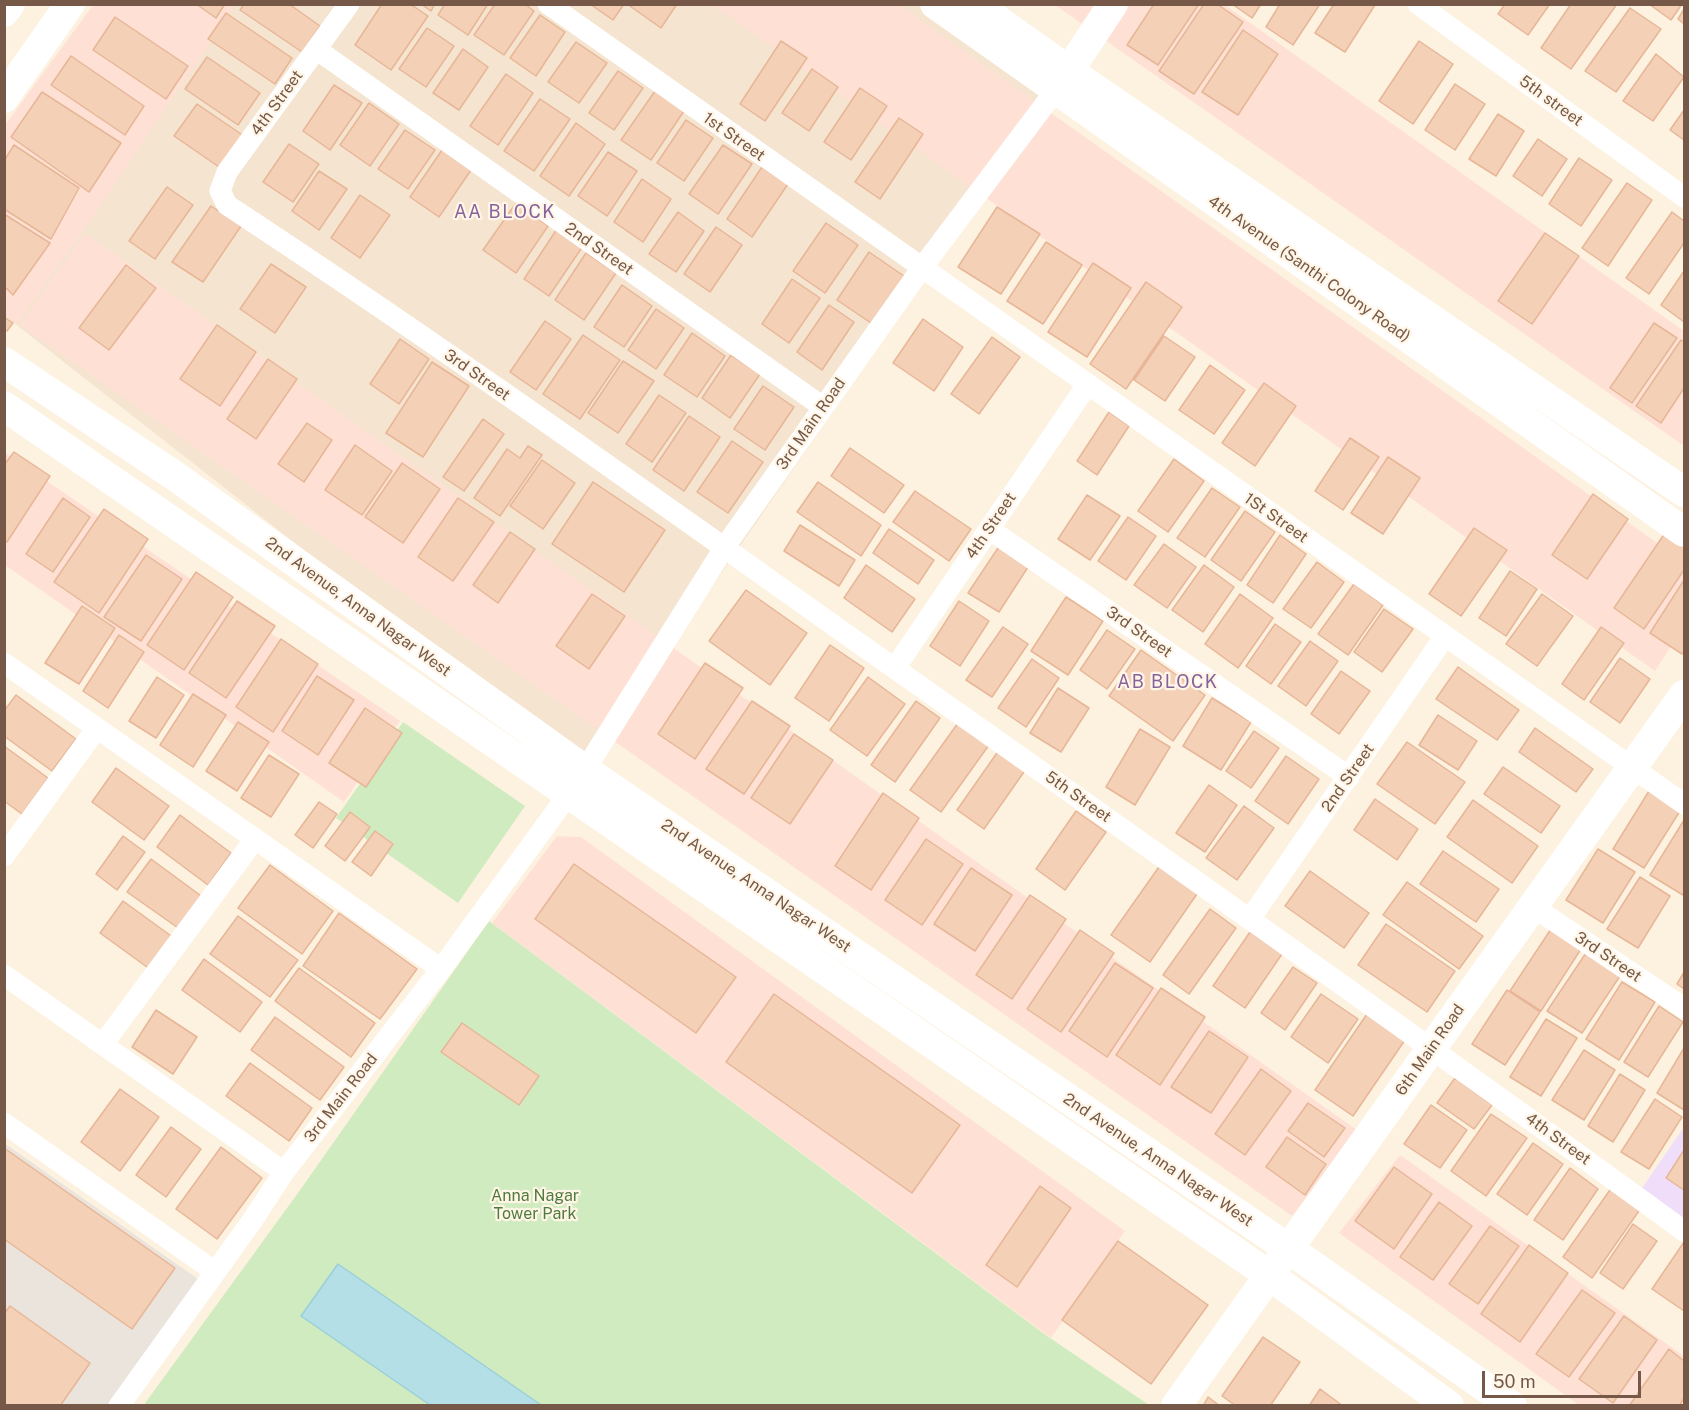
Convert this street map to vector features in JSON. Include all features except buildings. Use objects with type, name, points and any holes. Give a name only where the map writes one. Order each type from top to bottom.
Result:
[{"type":"main road","points":[[4,12],[10,4]]},
{"type":"main road","points":[[4,98],[70,4]]},
{"type":"main road","name":"4th Avenue (Santhi Colony Road)","points":[[934,4],[1062,81],[1684,492]]},
{"type":"main road","name":"4th Avenue (Santhi Colony Road)","points":[[975,4],[1062,81],[1684,532]]},
{"type":"main road","points":[[1062,81],[1113,4]]},
{"type":"main road","name":"2nd Avenue, Anna Nagar West","points":[[4,362],[175,476],[585,770],[1289,1249],[1512,1406]]},
{"type":"main road","name":"2nd Avenue, Anna Nagar West","points":[[4,406],[1269,1275],[1449,1406]]},
{"type":"main road","name":"6th Main Road","points":[[1176,1406],[1684,695]]},
{"type":"street","name":"4th Street","points":[[227,205],[220,191],[227,172],[349,4]]},
{"type":"street","name":"1st Street","points":[[548,4],[921,269]]},
{"type":"street","name":"5th street","points":[[1418,4],[1684,197]]},
{"type":"street","name":"2nd Street","points":[[316,49],[823,407]]},
{"type":"street","name":"3rd Main Road","points":[[585,770],[724,548],[921,269],[1062,81]]},
{"type":"street","name":"3rd Street","points":[[227,205],[314,262],[724,548]]},
{"type":"street","name":"1St Street","points":[[921,269],[1632,766]]},
{"type":"street","name":"4th Street","points":[[895,668],[1087,385]]},
{"type":"street","name":"3rd Street","points":[[989,529],[1349,777]]},
{"type":"street","name":"5th Street","points":[[724,548],[1432,1047]]},
{"type":"street","name":"2nd Street","points":[[1251,919],[1445,636]]},
{"type":"street","points":[[4,663],[441,969]]},
{"type":"street","points":[[4,856],[97,728]]},
{"type":"street","points":[[1632,766],[1684,804]]},
{"type":"street","name":"3rd Main Road","points":[[119,1406],[252,1221],[284,1172],[441,969],[568,795]]},
{"type":"street","points":[[103,1044],[255,839]]},
{"type":"street","name":"3rd Street","points":[[1532,906],[1684,1008]]},
{"type":"street","points":[[4,975],[284,1172]]},
{"type":"street","name":"4th Street","points":[[1432,1047],[1684,1231]]},
{"type":"street","points":[[4,1123],[214,1271]]},
{"type":"shaded area","points":[[93,5],[236,5],[17,324],[5,313],[5,125]]},
{"type":"shaded area","name":"AA BLOCK","points":[[98,5],[934,5],[1055,91],[585,770],[5,316],[4,152]]},
{"type":"shaded area","points":[[713,5],[899,5],[1684,562],[1684,626],[1655,671]]},
{"type":"shaded area","points":[[1055,5],[1225,5],[1684,331],[1684,446]]},
{"type":"shaded area","points":[[85,233],[1357,1130],[1292,1216],[20,325]]},
{"type":"shaded area","points":[[4,452],[400,721],[344,802],[5,565]]},
{"type":"shaded area","points":[[557,836],[581,837],[1125,1231],[1051,1338],[492,923]]},
{"type":"shaded area","points":[[1684,1127],[1684,1231],[1636,1197]]},
{"type":"shaded area","points":[[4,1143],[198,1279],[110,1405],[5,1405]]},
{"type":"shaded area","points":[[1400,1155],[1684,1356],[1684,1405],[1579,1405],[1339,1233]]},
{"type":"green space","points":[[403,722],[525,806],[458,903],[336,818]]},
{"type":"green space","name":"Anna Nagar Tower Park","points":[[489,921],[1047,1336],[1149,1405],[143,1406],[298,1193]]},
{"type":"water","points":[[338,1264],[541,1405],[430,1405],[301,1316]]},
{"type":"district","name":"AA BLOCK","points":[[505,212]]},
{"type":"district","name":"AB BLOCK","points":[[1168,682]]}]
